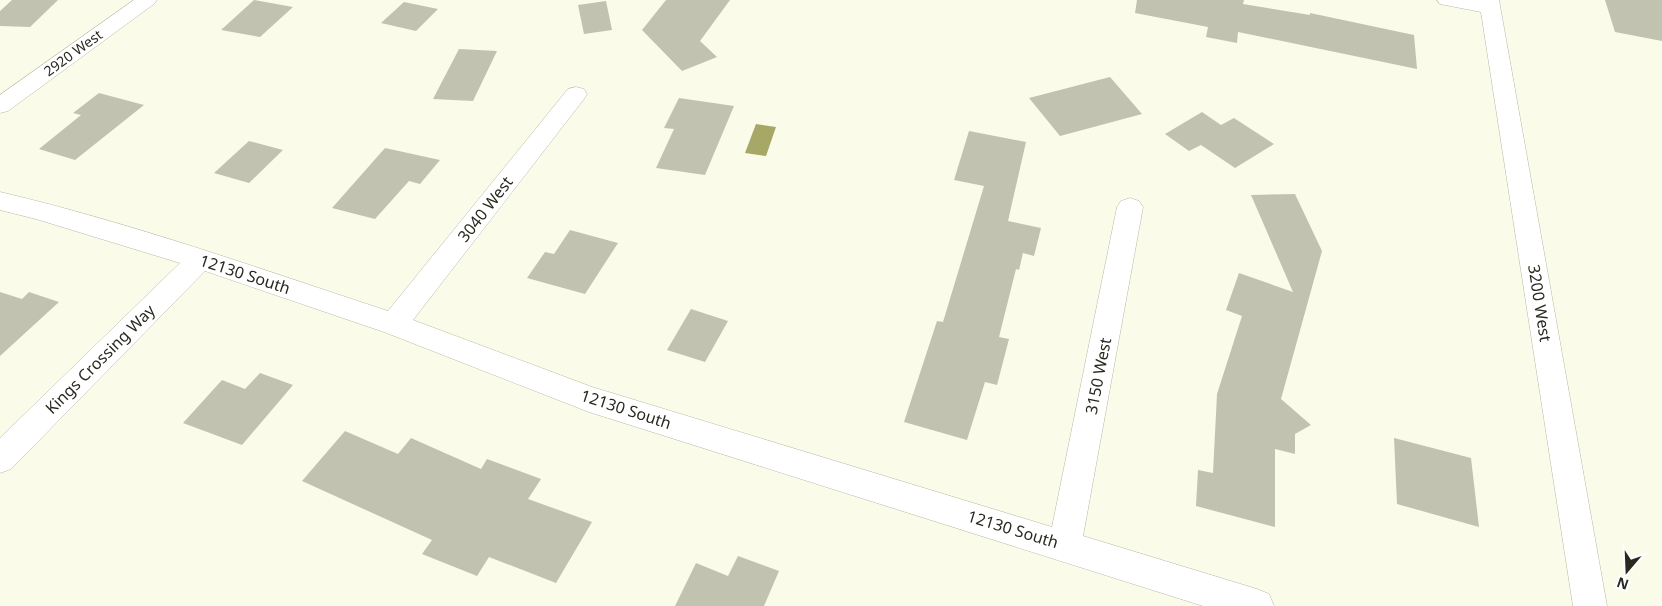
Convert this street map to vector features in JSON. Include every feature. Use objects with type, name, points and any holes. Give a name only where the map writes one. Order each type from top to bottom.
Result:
[{"type":"street","name":"2920 West","points":[[0,106],[147,0]]},
{"type":"street","points":[[1447,0],[1490,4]]},
{"type":"street","name":"3200 West","points":[[1490,4],[1590,606]]},
{"type":"street","name":"3040 West","points":[[394,324],[576,94]]},
{"type":"street","name":"12130 South","points":[[0,201],[37,210],[200,259],[394,324],[589,399],[1257,606]]},
{"type":"street","name":"3150 West","points":[[1065,545],[1130,207]]},
{"type":"street","name":"Kings Crossing Way","points":[[0,458],[200,259]]},
{"type":"shaded area","points":[[756,124],[776,127],[766,156],[745,153]]},
{"type":"building","points":[[12,0],[58,0],[30,27],[0,26],[0,11]]},
{"type":"building","points":[[254,0],[293,7],[260,37],[221,30]]},
{"type":"building","points":[[666,0],[730,0],[700,41],[717,57],[682,71],[642,30]]},
{"type":"building","points":[[1137,0],[1244,0],[1243,4],[1310,15],[1310,13],[1414,35],[1417,69],[1238,32],[1237,43],[1206,37],[1208,27],[1135,13]]},
{"type":"building","points":[[1605,0],[1662,0],[1662,41],[1615,32]]},
{"type":"building","points":[[606,1],[612,30],[584,34],[578,5]]},
{"type":"building","points":[[404,2],[438,9],[416,31],[381,23]]},
{"type":"building","points":[[459,49],[497,51],[473,101],[433,99]]},
{"type":"building","points":[[1110,77],[1142,114],[1060,136],[1029,98]]},
{"type":"building","points":[[99,93],[144,105],[75,160],[39,149],[81,115],[73,113]]},
{"type":"building","points":[[679,98],[734,106],[705,175],[656,168],[674,129],[664,128]]},
{"type":"building","points":[[1202,112],[1221,125],[1234,118],[1274,144],[1235,168],[1201,145],[1189,151],[1165,134]]},
{"type":"building","points":[[969,131],[1026,142],[1008,221],[1041,228],[1034,256],[1023,253],[1019,270],[1016,269],[999,337],[1009,339],[997,385],[985,382],[967,440],[904,422],[937,321],[943,322],[984,186],[954,180]]},
{"type":"building","points":[[249,141],[283,150],[249,183],[214,173]]},
{"type":"building","points":[[385,148],[440,160],[420,184],[409,181],[375,219],[332,208]]},
{"type":"building","points":[[1295,194],[1322,251],[1281,399],[1311,425],[1295,434],[1295,454],[1275,449],[1275,527],[1196,506],[1198,470],[1213,473],[1217,394],[1242,316],[1226,310],[1239,273],[1293,292],[1251,195]]},
{"type":"building","points":[[570,230],[618,243],[585,294],[527,278],[545,252],[554,254]]},
{"type":"building","points":[[0,292],[22,299],[29,292],[59,302],[0,356]]},
{"type":"building","points":[[691,309],[728,321],[705,362],[667,350]]},
{"type":"building","points":[[260,373],[293,385],[242,445],[183,423],[222,380],[245,389]]},
{"type":"building","points":[[345,431],[398,454],[411,438],[481,469],[487,459],[541,479],[528,499],[592,522],[556,583],[489,557],[477,576],[422,554],[432,540],[302,481]]},
{"type":"building","points":[[1394,438],[1471,458],[1479,527],[1397,504]]},
{"type":"building","points":[[738,556],[779,571],[764,606],[675,606],[696,563],[728,576]]}]
